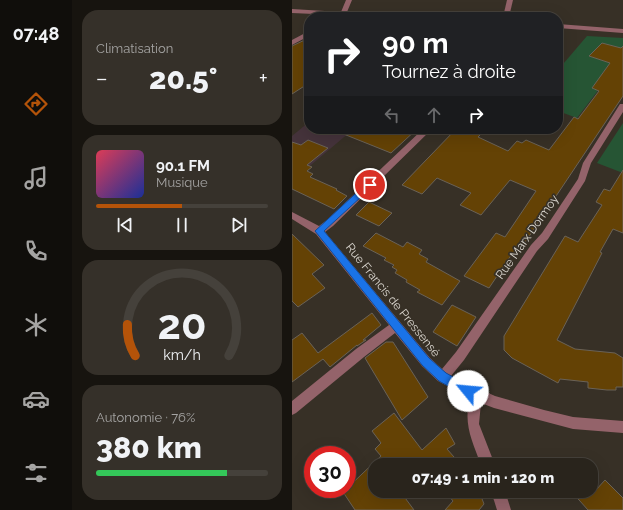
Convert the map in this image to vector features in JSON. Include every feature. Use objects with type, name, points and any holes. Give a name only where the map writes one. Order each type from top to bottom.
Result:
[{"type":"street","points":[[342,12],[348,0]]},
{"type":"street","points":[[507,12],[510,0]]},
{"type":"street","points":[[292,11],[304,12]]},
{"type":"street","points":[[563,26],[623,31]]},
{"type":"street","points":[[292,43],[304,36]]},
{"type":"street","name":"Rue Marx Dormoy","points":[[442,377],[460,356],[534,248],[545,236],[582,179],[587,163],[623,106]]},
{"type":"street","points":[[319,231],[336,217],[423,134]]},
{"type":"street","name":"Rue Francis de Pressensé","points":[[292,215],[319,231],[426,362],[442,377],[477,396],[544,416],[573,423],[623,428]]},
{"type":"street","points":[[292,409],[360,353],[396,326]]},
{"type":"street","points":[[477,396],[474,406],[473,424],[485,458]]},
{"type":"street","points":[[500,498],[504,510]]},
{"type":"shaded area","points":[[304,126],[304,134],[348,134],[292,181],[292,136]]},
{"type":"green space","points":[[587,36],[623,38],[623,64],[606,80],[577,118],[563,113],[563,64]]},
{"type":"green space","points":[[623,123],[623,173],[597,163]]},
{"type":"building","points":[[304,40],[304,86],[292,94],[292,46]]},
{"type":"building","points":[[602,43],[621,48],[623,46],[623,96],[516,256],[512,254],[489,288],[464,276],[496,233],[505,237],[536,191],[510,180],[481,215],[460,205],[471,193],[437,178],[422,194],[402,185],[451,134],[481,134],[478,137],[508,151],[517,141],[522,143],[526,140],[549,150],[561,134],[563,134],[563,132],[574,117],[578,119],[599,91],[592,88],[610,63],[589,56]]},
{"type":"building","points":[[344,134],[412,134],[391,153]]},
{"type":"building","points":[[308,140],[328,148],[307,165],[312,167],[307,171],[313,174],[310,177],[337,189],[336,190],[347,196],[334,209],[292,189],[292,142],[301,145]]},
{"type":"building","points":[[623,170],[623,233],[613,229],[600,252],[602,253],[557,340],[575,349],[615,353],[623,358],[623,387],[616,387],[616,390],[588,388],[588,382],[560,379],[558,383],[512,358],[504,350],[504,336],[565,236],[578,242],[602,205],[596,202],[604,189],[610,191]]},
{"type":"building","points":[[369,202],[392,213],[379,226],[356,215]]},
{"type":"building","points":[[376,233],[403,247],[407,242],[422,250],[419,254],[428,259],[426,262],[460,281],[442,305],[417,292],[420,290],[406,282],[407,280],[395,273],[397,270],[392,267],[394,265],[384,260],[386,258],[363,246]]},
{"type":"building","points":[[292,234],[324,265],[312,274],[325,288],[298,307],[292,301]]},
{"type":"building","points":[[452,305],[476,317],[457,346],[433,332]]},
{"type":"building","points":[[372,313],[381,325],[363,340],[366,340],[357,345],[330,367],[323,359],[292,382],[292,340],[302,333],[318,353]]},
{"type":"building","points":[[386,342],[393,342],[428,397],[402,420],[365,358]]},
{"type":"building","points":[[394,413],[422,450],[446,428],[455,444],[447,449],[455,458],[379,458],[381,456],[375,449],[381,443],[372,431]]},
{"type":"building","points":[[368,468],[368,498],[405,498],[414,510],[355,510],[347,498],[356,498],[356,480]]},
{"type":"building","points":[[605,480],[623,498],[623,510],[588,510],[577,498],[598,498],[598,488]]},
{"type":"building","points":[[451,498],[482,498],[484,504],[479,510],[445,510],[453,501]]},
{"type":"route","points":[[370,185],[330,223],[319,231],[426,362],[442,377],[468,391]]}]
